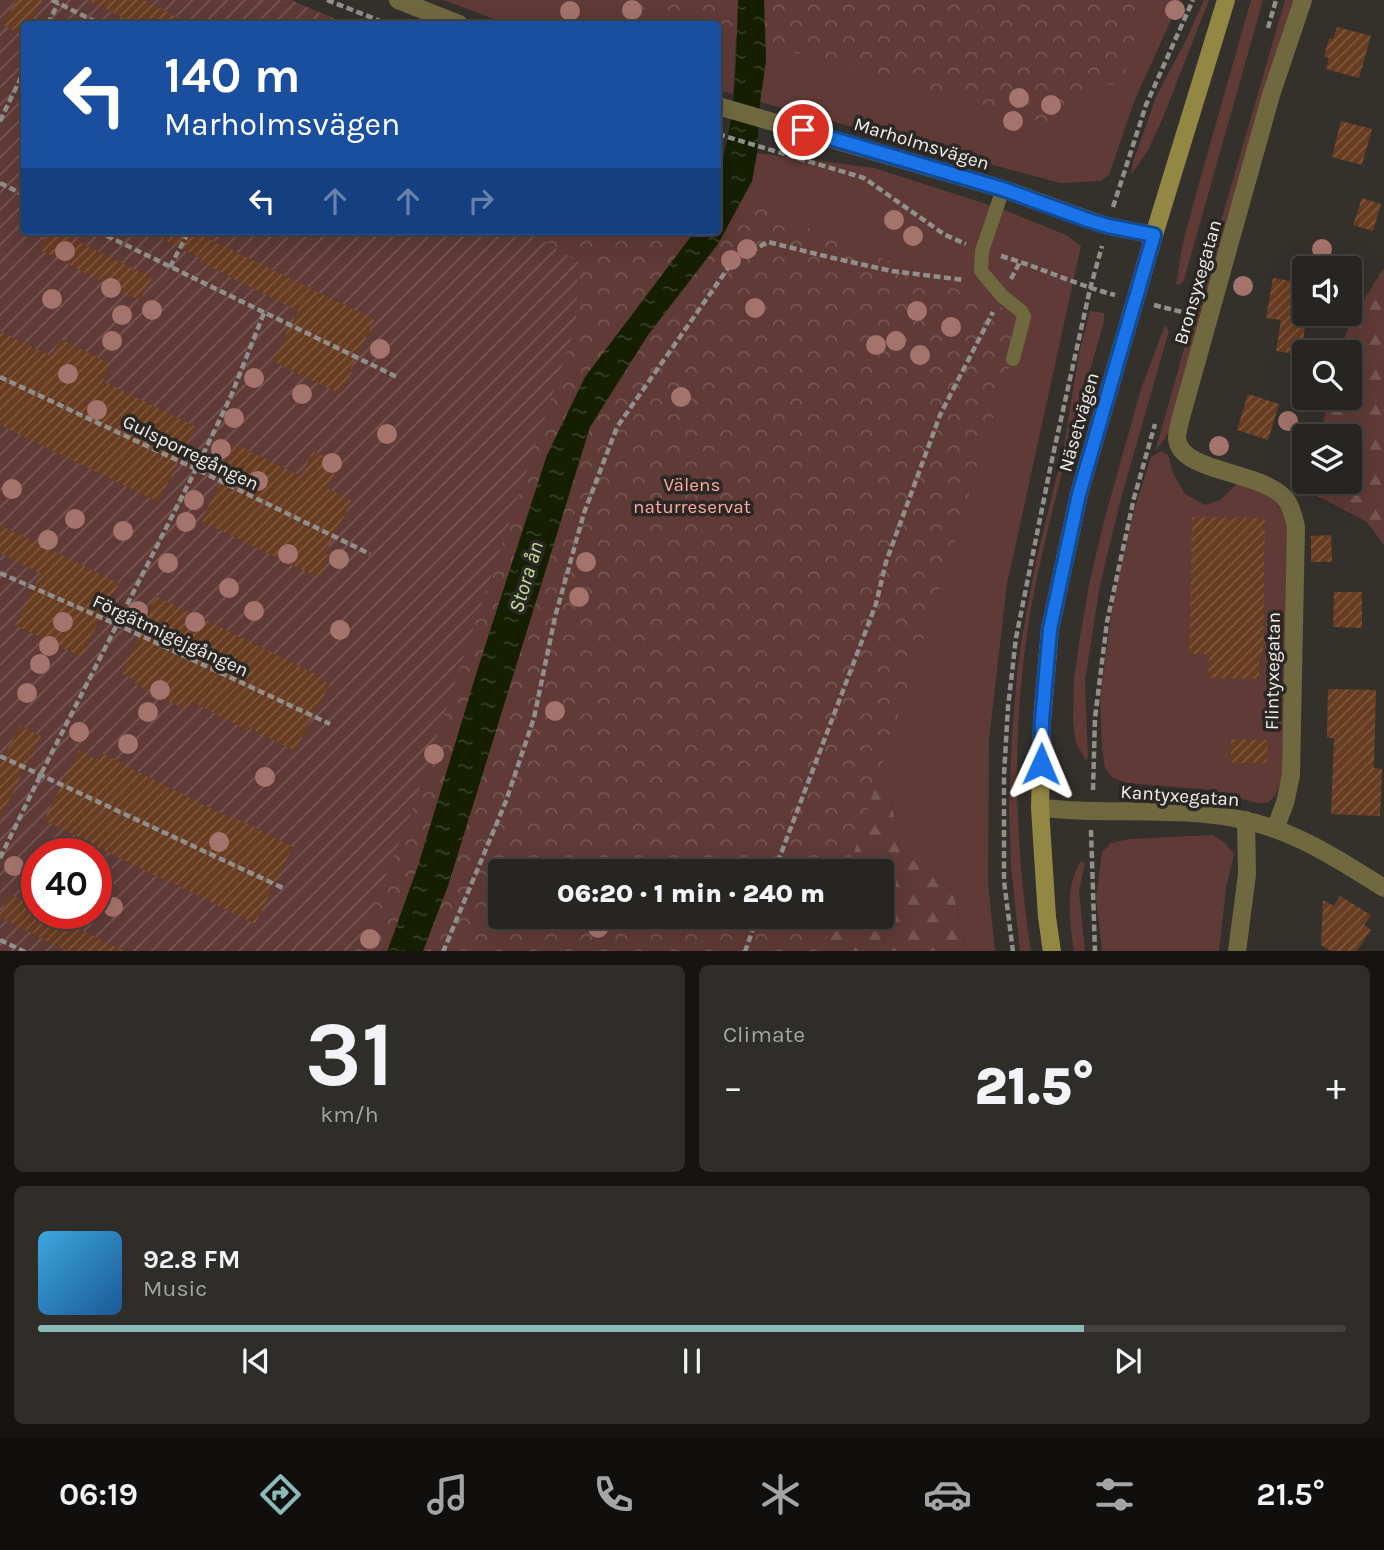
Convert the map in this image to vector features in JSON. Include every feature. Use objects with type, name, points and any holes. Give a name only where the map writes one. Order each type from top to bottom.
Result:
[{"type":"street","points":[[398,0],[451,21]]},
{"type":"street","name":"Näsetvägen","points":[[1052,951],[1047,917],[1040,808],[1042,720],[1050,629],[1079,494],[1226,0]]},
{"type":"street","name":"Bronsyxegatan","points":[[1292,512],[1287,500],[1274,488],[1187,457],[1177,438],[1271,95],[1303,0]]},
{"type":"street","name":"Marholmsvägen","points":[[721,107],[1003,189],[1108,226],[1154,235]]},
{"type":"street","name":"Flintyxegatan","points":[[1275,829],[1286,803],[1292,775],[1296,527],[1292,512]]},
{"type":"street","name":"Kantyxegatan","points":[[1040,808],[1170,811],[1246,820],[1321,849],[1384,888]]},
{"type":"street","points":[[1237,951],[1247,874],[1246,820]]},
{"type":"lane","points":[[1003,189],[982,251],[981,271],[1024,317],[1013,359]]},
{"type":"path","points":[[52,0],[94,21]]},
{"type":"path","points":[[327,0],[380,21]]},
{"type":"path","points":[[1265,38],[1276,0]]},
{"type":"path","points":[[49,21],[58,3]]},
{"type":"path","points":[[0,121],[21,77]]},
{"type":"path","points":[[721,135],[773,149]]},
{"type":"path","points":[[0,183],[21,194]]},
{"type":"path","points":[[105,235],[397,377]]},
{"type":"path","points":[[170,267],[187,235]]},
{"type":"path","points":[[443,951],[506,801],[534,718],[555,617],[584,513],[617,426],[733,261],[768,242],[892,271],[988,281]]},
{"type":"path","points":[[779,859],[876,604],[887,562],[940,415],[1020,262]]},
{"type":"path","points":[[1186,313],[1189,302]]},
{"type":"path","points":[[0,857],[196,469],[231,396],[264,313]]},
{"type":"path","name":"Gulsporregången","points":[[0,377],[370,554]]},
{"type":"path","points":[[1095,951],[1091,811],[1095,718],[1107,622],[1134,498],[1156,419]]},
{"type":"path","name":"Förgätmigejgången","points":[[0,572],[330,724]]},
{"type":"path","points":[[0,756],[283,888]]},
{"type":"path","points":[[745,951],[753,929]]},
{"type":"path","points":[[0,940],[25,951]]},
{"type":"green space","points":[[0,0],[291,0],[340,21],[21,21],[21,235],[534,235],[578,262],[576,325],[409,819],[354,951],[0,951]]},
{"type":"green space","points":[[443,0],[738,0],[733,94],[721,91],[721,21],[500,21]]},
{"type":"green space","points":[[609,0],[1145,0],[1122,84],[1088,86],[1057,126],[721,32],[721,21],[685,21]]},
{"type":"green space","points":[[764,0],[1180,0],[1134,102],[1109,175],[1101,181],[1060,183],[760,102],[766,61]]},
{"type":"green space","points":[[1204,0],[1209,0],[1162,120],[1148,150],[1131,175],[1156,97]]},
{"type":"green space","points":[[1251,0],[1263,0],[1184,280],[1176,285],[1194,201]]},
{"type":"green space","points":[[1285,0],[1296,0],[1210,289],[1201,290]]},
{"type":"green space","points":[[757,153],[874,168],[1002,209],[1066,235],[1081,246],[1007,584],[989,739],[988,881],[995,951],[964,951],[966,947],[953,892],[901,850],[876,713],[531,859],[488,859],[488,922],[423,951],[590,427],[716,235],[721,235],[721,228],[752,181]]},
{"type":"green space","name":"Välens naturreservat","points":[[721,192],[1025,317],[852,859],[488,859],[488,929],[829,929],[822,951],[287,951],[488,235],[721,235]]},
{"type":"green space","points":[[1384,268],[1384,545],[1367,522],[1314,494],[1362,494],[1362,424],[1324,424],[1325,410],[1362,410],[1362,340],[1343,340],[1350,326],[1362,326],[1362,303]]},
{"type":"green space","points":[[1198,299],[1207,299],[1172,428],[1155,452]]},
{"type":"green space","points":[[1090,311],[1104,313],[1104,321],[1049,524],[1034,593],[1021,682],[1018,817],[1031,951],[1020,951],[1011,866],[1009,809],[1017,675],[1036,561],[1064,446],[1079,353]]},
{"type":"green space","points":[[1165,325],[1169,331],[1121,498],[1100,585],[1085,680],[1086,761],[1076,743],[1073,722],[1074,679],[1089,585],[1141,389]]},
{"type":"green space","points":[[1161,451],[1168,455],[1173,473],[1185,494],[1205,505],[1220,500],[1237,484],[1273,499],[1285,518],[1290,545],[1284,772],[1275,796],[1267,803],[1257,803],[1212,790],[1126,783],[1112,777],[1105,768],[1100,698],[1114,594],[1133,514],[1151,457]]},
{"type":"green space","points":[[876,713],[901,850],[953,892],[966,947],[964,951],[758,951],[759,929],[894,929],[894,859],[746,859]]},
{"type":"green space","points":[[1213,835],[1234,854],[1226,888],[1219,951],[1102,951],[1096,897],[1102,852],[1111,843],[1129,839]]},
{"type":"green space","points":[[1081,861],[1085,863],[1079,892],[1085,951],[1074,951],[1070,893]]},
{"type":"water","name":"Stora ån","points":[[738,0],[764,0],[766,61],[752,181],[718,244],[648,335],[590,427],[448,886],[423,951],[387,951],[418,866],[547,455],[585,377],[692,235],[721,235],[721,163],[729,132],[736,65]]},
{"type":"building","points":[[16,0],[42,0],[32,21],[21,21],[21,34],[3,25]]},
{"type":"building","points":[[87,0],[143,0],[185,21],[130,21]]},
{"type":"building","points":[[1337,27],[1371,36],[1359,78],[1326,69],[1329,58],[1324,57],[1329,38],[1333,39]]},
{"type":"building","points":[[1341,121],[1372,129],[1362,165],[1332,157]]},
{"type":"building","points":[[1362,198],[1381,204],[1373,231],[1353,225]]},
{"type":"building","points":[[46,235],[65,235],[152,278],[140,300],[40,250]]},
{"type":"building","points":[[155,235],[201,235],[375,320],[349,371],[352,372],[341,394],[272,361],[298,311],[200,262],[202,259]]},
{"type":"building","points":[[1273,278],[1292,281],[1292,326],[1305,326],[1303,340],[1292,340],[1292,354],[1276,351],[1281,320],[1266,318]]},
{"type":"building","points":[[0,331],[51,356],[60,339],[111,364],[103,381],[196,427],[158,502],[0,425]]},
{"type":"building","points":[[1248,394],[1279,404],[1268,440],[1237,430]]},
{"type":"building","points":[[233,443],[301,476],[313,451],[340,464],[327,488],[352,501],[325,553],[330,556],[319,578],[201,521],[227,468],[222,465]]},
{"type":"building","points":[[1192,517],[1265,518],[1263,657],[1259,656],[1259,679],[1208,678],[1209,654],[1189,654]]},
{"type":"building","points":[[0,525],[119,583],[81,657],[15,625],[41,574],[0,553]]},
{"type":"building","points":[[1331,535],[1332,562],[1311,562],[1311,536]]},
{"type":"building","points":[[1334,592],[1362,592],[1362,628],[1333,627]]},
{"type":"building","points":[[156,596],[320,676],[319,678],[330,684],[295,751],[191,701],[186,710],[135,684],[137,681],[121,673],[148,620],[145,619]]},
{"type":"building","points":[[1328,689],[1376,690],[1374,768],[1382,769],[1380,816],[1331,814],[1334,738],[1327,738]]},
{"type":"building","points":[[20,725],[41,736],[0,818],[0,765]]},
{"type":"building","points":[[1231,739],[1268,740],[1267,763],[1231,763]]},
{"type":"building","points":[[79,750],[97,760],[101,753],[293,847],[255,924],[112,854],[112,838],[80,838],[44,820]]},
{"type":"building","points":[[10,894],[21,900],[21,928],[0,917]]},
{"type":"building","points":[[1340,896],[1371,915],[1364,925],[1371,930],[1357,951],[1331,951],[1321,945],[1323,900],[1334,906]]},
{"type":"building","points":[[24,929],[78,929],[124,951],[67,951]]},
{"type":"route","points":[[803,130],[1003,189],[1108,226],[1154,235],[1079,494],[1050,629],[1041,764]]}]
